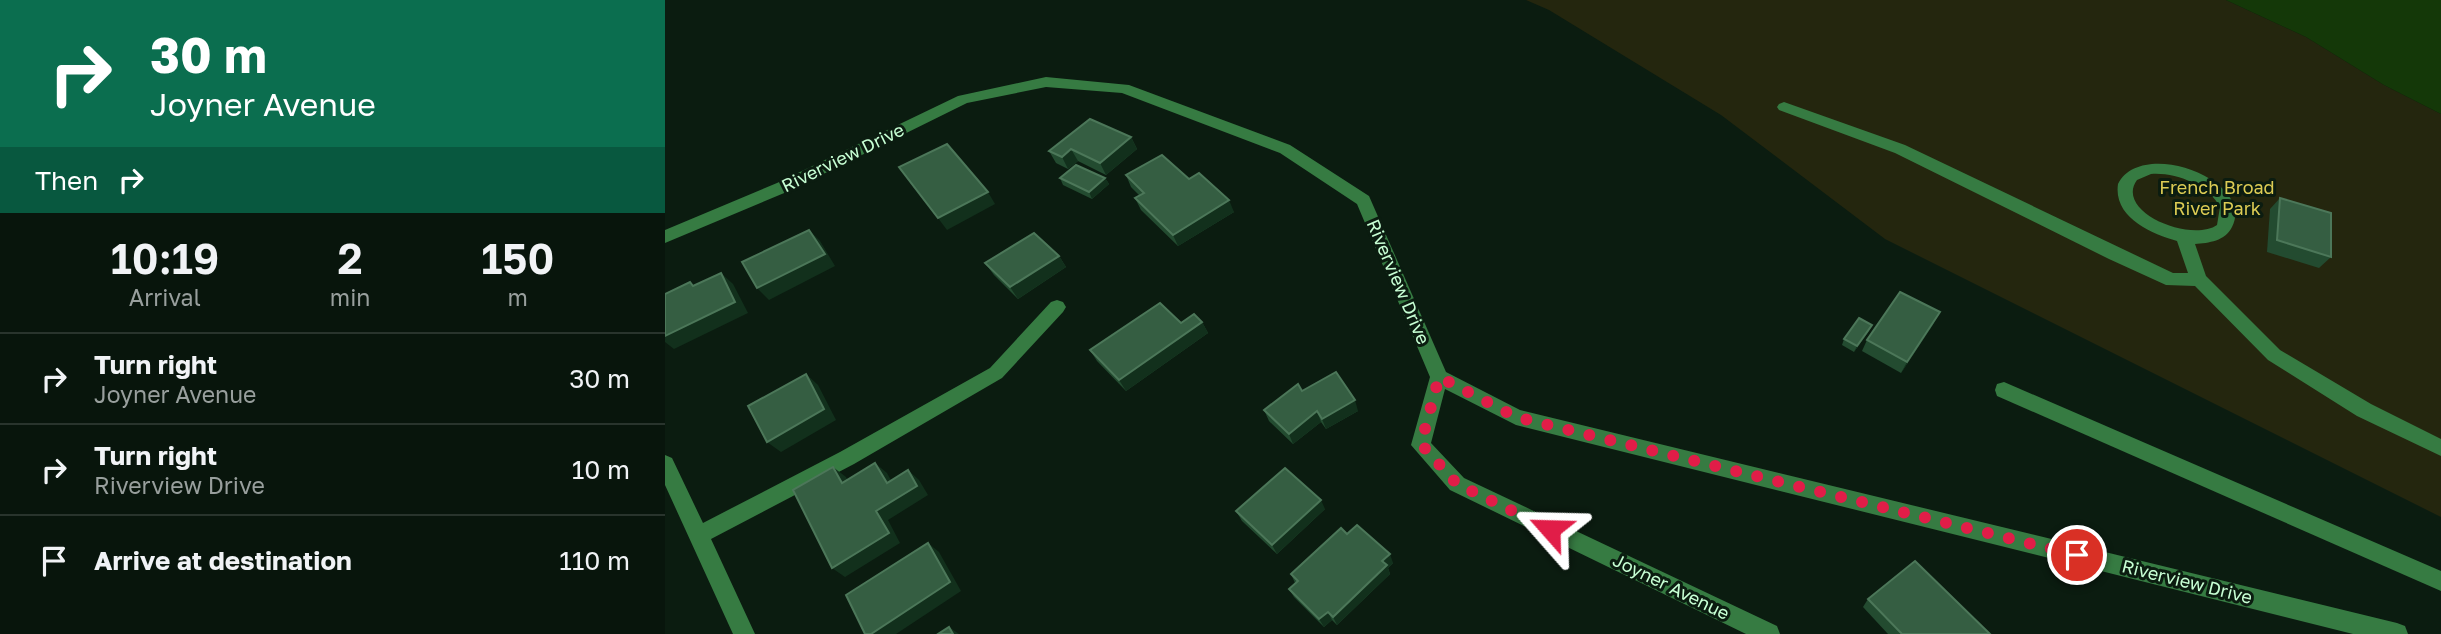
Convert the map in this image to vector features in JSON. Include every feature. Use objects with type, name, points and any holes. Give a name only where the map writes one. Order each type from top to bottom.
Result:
[{"type":"street","name":"Riverview Drive","points":[[665,237],[783,187],[963,99],[1046,82],[1124,88],[1285,149],[1363,200],[1439,377],[1516,417],[2397,634]]},
{"type":"street","points":[[1784,107],[1900,149],[2115,255],[2172,280],[2199,279]]},
{"type":"street","points":[[2143,169],[2173,169],[2198,179],[2218,194],[2226,205],[2228,217],[2224,227],[2214,234],[2184,237],[2151,225],[2129,204],[2125,193],[2126,183],[2132,175],[2143,169]]},
{"type":"street","points":[[2184,237],[2199,279],[2274,355],[2364,410],[2441,448]]},
{"type":"street","points":[[699,535],[847,458],[996,373],[1057,307]]},
{"type":"street","name":"Joyner Avenue","points":[[1439,377],[1421,444],[1457,484],[1769,634]]},
{"type":"street","points":[[2004,390],[2441,581]]},
{"type":"street","points":[[665,464],[744,634]]},
{"type":"green space","name":"French Broad River Park","points":[[1526,0],[2226,0],[2306,37],[2384,85],[2441,114],[2441,517],[1885,239],[1721,115],[1549,10]]},
{"type":"shaded area","points":[[2226,0],[2441,0],[2441,114],[2384,85],[2306,37]]},
{"type":"building","points":[[1090,119],[1131,137],[1100,163],[1071,149],[1062,157],[1049,151]]},
{"type":"building","points":[[947,144],[988,192],[938,218],[899,167]]},
{"type":"building","points":[[1162,155],[1189,179],[1199,173],[1229,200],[1173,235],[1135,198],[1144,193],[1126,175]]},
{"type":"building","points":[[1076,165],[1105,178],[1089,192],[1060,178]]},
{"type":"building","points":[[2280,198],[2331,213],[2331,257],[2277,240]]},
{"type":"building","points":[[809,230],[825,254],[757,288],[742,262]]},
{"type":"building","points":[[1034,233],[1059,256],[1010,287],[985,263]]},
{"type":"building","points":[[721,273],[735,302],[665,336],[665,294],[690,282],[693,286]]},
{"type":"building","points":[[1900,292],[1940,312],[1907,362],[1867,340]]},
{"type":"building","points":[[1160,303],[1181,323],[1194,314],[1202,322],[1119,380],[1090,350]]},
{"type":"building","points":[[1859,318],[1872,325],[1857,346],[1844,339]]},
{"type":"building","points":[[1336,372],[1355,400],[1322,419],[1317,411],[1289,434],[1264,410],[1298,384],[1302,391]]},
{"type":"building","points":[[806,374],[824,409],[767,442],[748,406]]},
{"type":"building","points":[[875,463],[887,483],[908,470],[917,486],[876,511],[889,533],[832,568],[793,490],[833,467],[842,483]]},
{"type":"building","points":[[1285,468],[1321,500],[1272,545],[1236,511]]},
{"type":"building","points":[[1357,525],[1390,554],[1382,561],[1387,565],[1333,617],[1328,612],[1319,619],[1289,589],[1298,581],[1291,574],[1341,528],[1347,534]]},
{"type":"building","points":[[928,543],[950,582],[871,634],[865,634],[846,595]]},
{"type":"building","points":[[1915,561],[1990,634],[1902,634],[1868,599]]},
{"type":"building","points":[[949,627],[953,634],[938,634]]},
{"type":"route","points":[[1550,529],[1457,484],[1421,444],[1439,377],[1516,417],[2077,555]]}]
